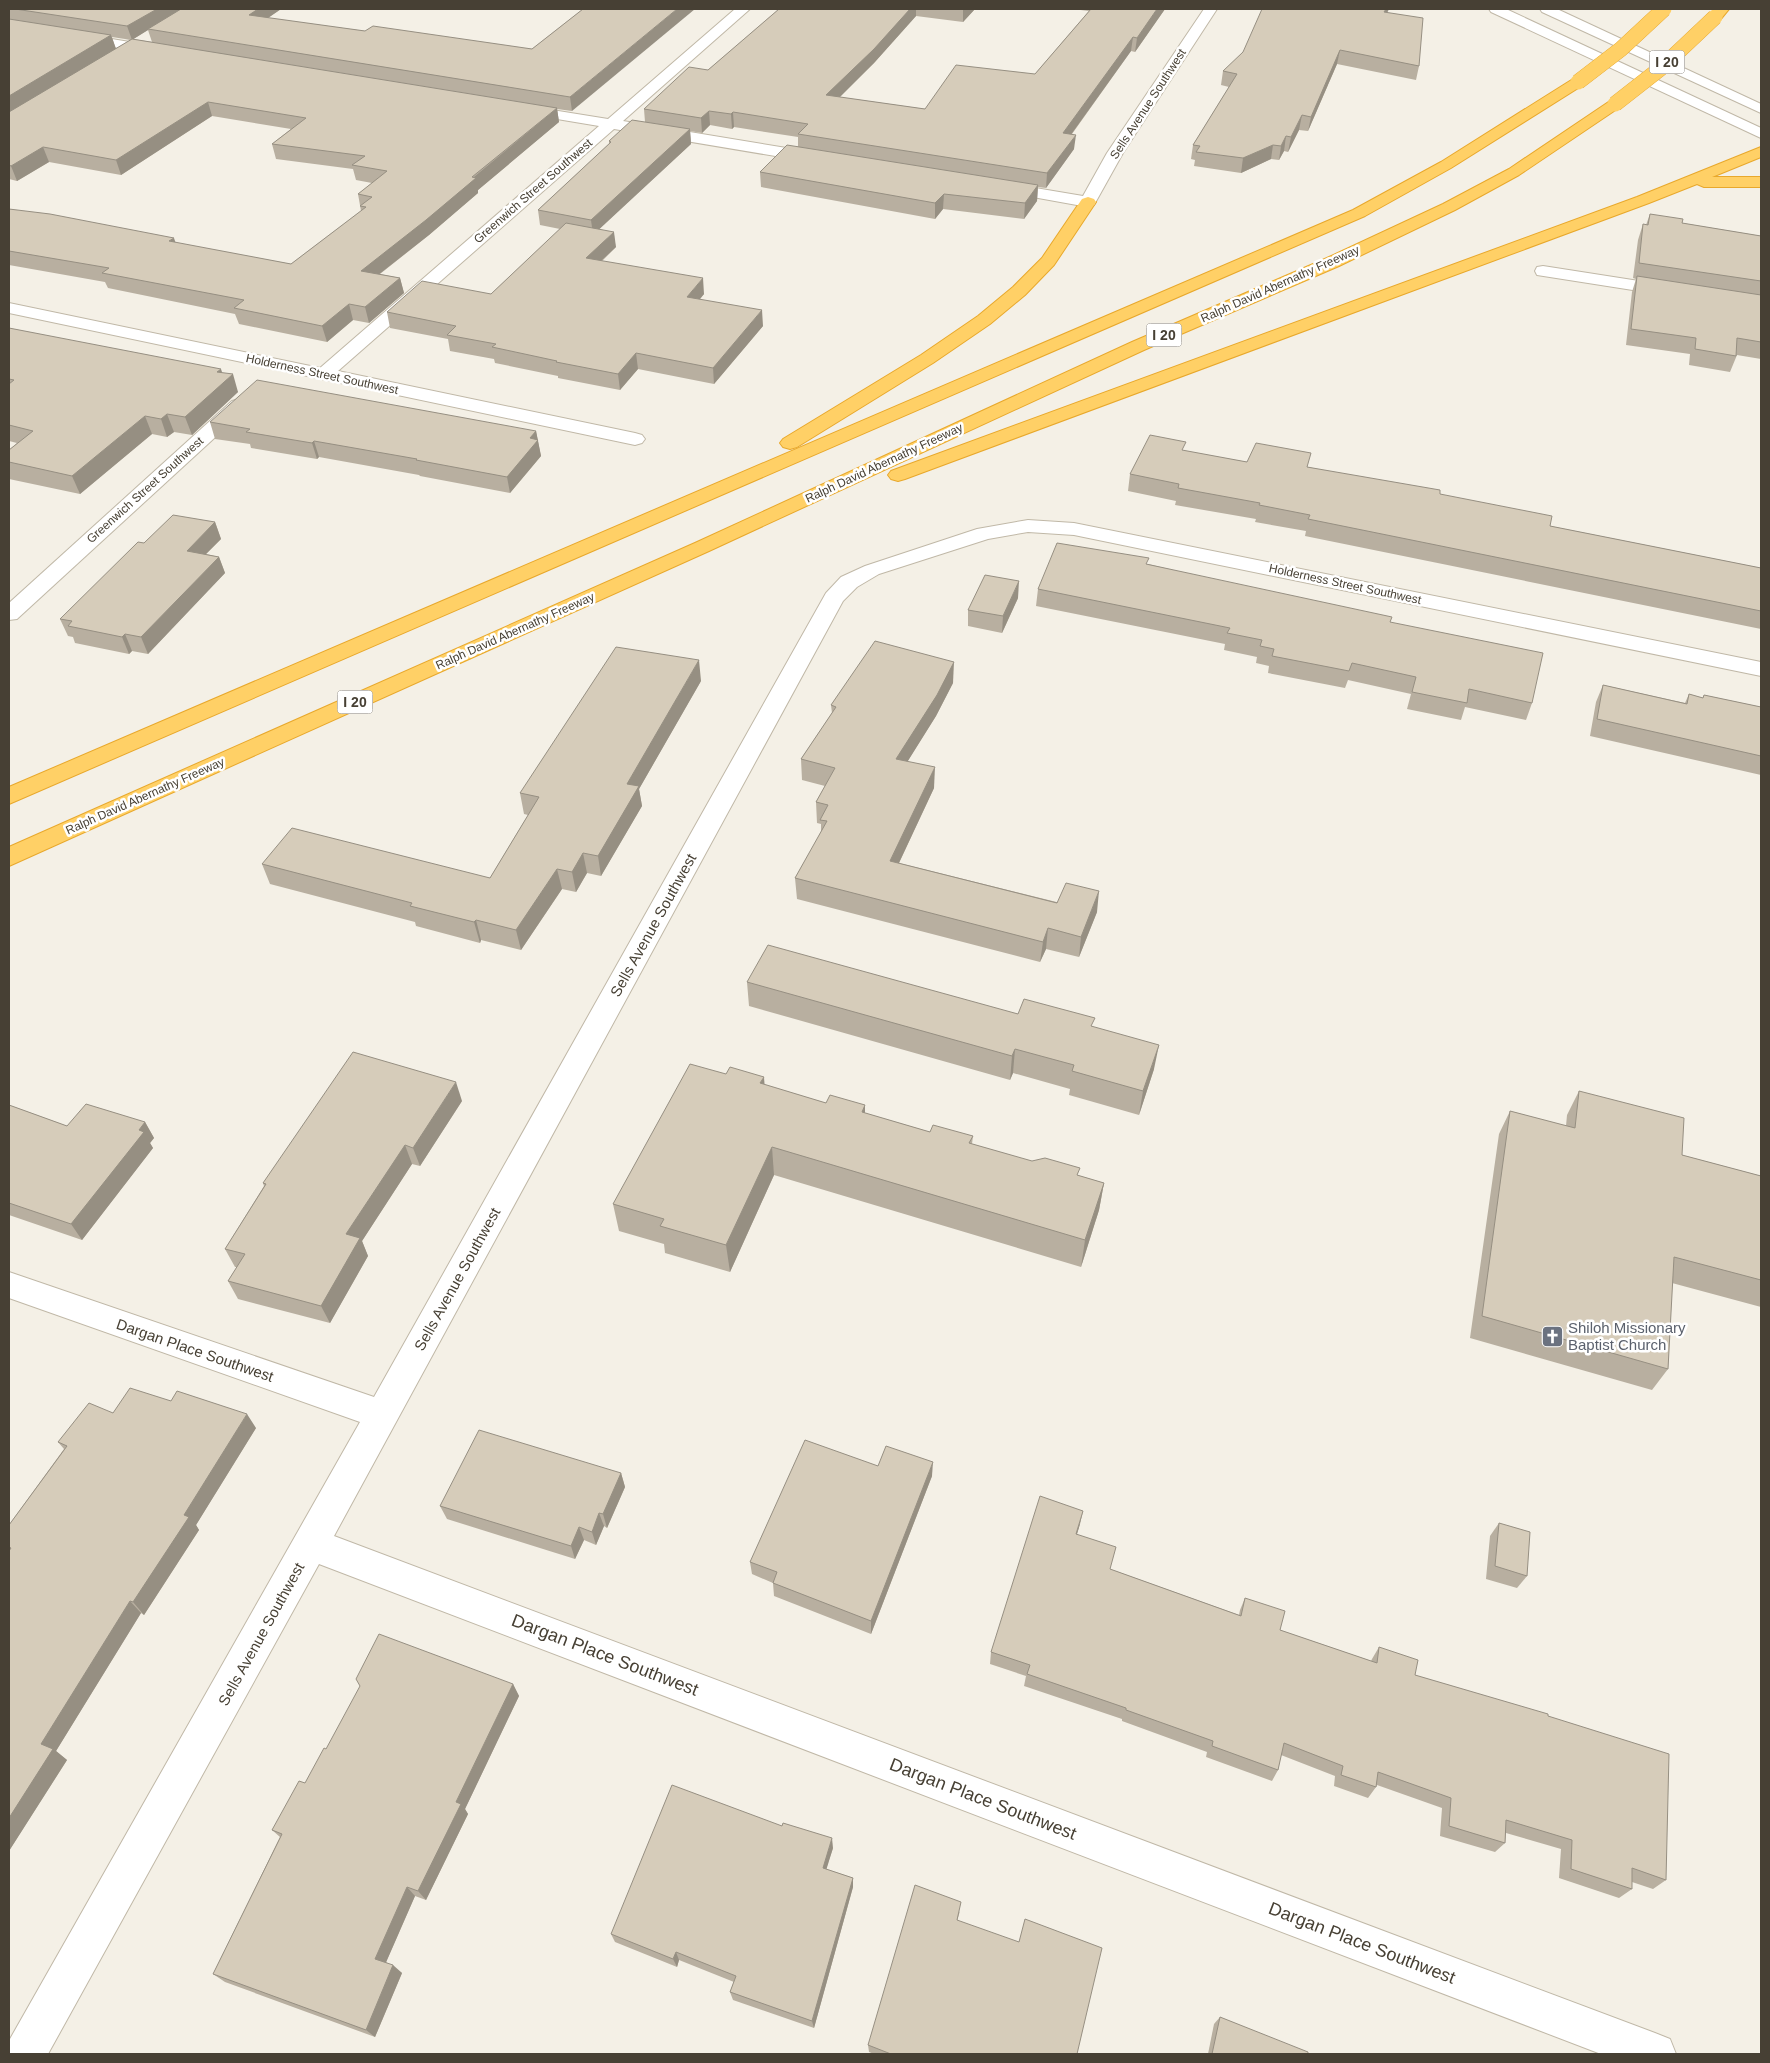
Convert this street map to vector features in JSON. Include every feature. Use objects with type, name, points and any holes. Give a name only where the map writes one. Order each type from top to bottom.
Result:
[{"type":"highway","name":"I 20","points":[[9,796],[1359,213],[1446,165],[1578,82],[1621,49],[1664,9]]},
{"type":"highway","name":"Ralph David Abernathy Freeway","points":[[9,857],[702,547],[1129,350],[1333,262],[1448,207],[1514,172],[1615,104],[1668,61],[1719,13]]},
{"type":"highway","points":[[702,547],[1688,182],[1761,152]]},
{"type":"highway","points":[[1688,182],[1761,182]]},
{"type":"highway","points":[[700,497],[927,359],[984,320],[1019,291],[1048,261],[1088,202]]},
{"type":"street","name":"Greenwich Street Southwest","points":[[324,374],[742,9]]},
{"type":"street","name":"Sells Avenue Southwest","points":[[1088,202],[1115,153],[1210,9]]},
{"type":"street","points":[[1496,9],[1761,134]]},
{"type":"street","points":[[1547,9],[1761,109]]},
{"type":"street","points":[[9,26],[171,52]]},
{"type":"street","points":[[117,56],[154,34]]},
{"type":"street","points":[[503,106],[835,160]]},
{"type":"street","points":[[990,186],[1088,202]]},
{"type":"street","points":[[1542,271],[1685,293]]},
{"type":"street","name":"Holderness Street Southwest","points":[[9,308],[634,439]]},
{"type":"street","points":[[267,379],[282,365]]},
{"type":"street","name":"Greenwich Street Southwest","points":[[9,614],[252,392]]},
{"type":"street","name":"Holderness Street Southwest","points":[[930,551],[984,533],[1028,526],[1074,529],[1761,670]]},
{"type":"street","name":"Sells Avenue Southwest","points":[[26,2054],[311,1544],[834,598],[850,582],[872,570],[930,551]]},
{"type":"street","name":"Dargan Place Southwest","points":[[9,1285],[382,1415]]},
{"type":"street","name":"Dargan Place Southwest","points":[[311,1544],[1655,2054]]},
{"type":"building","points":[[15,9],[157,9],[127,26]]},
{"type":"building","points":[[181,9],[258,9],[249,15],[365,31],[373,26],[532,49],[583,9],[677,9],[570,97],[148,29]]},
{"type":"building","points":[[779,9],[910,9],[874,49],[826,95],[925,109],[956,65],[1035,74],[1091,9],[1157,9],[1137,38],[1133,37],[1063,133],[1076,135],[1047,173],[798,134],[808,124],[733,112],[731,114],[709,111],[701,118],[644,109],[689,67],[708,70]]},
{"type":"building","points":[[1262,9],[1386,9],[1384,12],[1423,18],[1419,66],[1340,50],[1311,117],[1302,115],[1291,137],[1286,136],[1281,146],[1273,145],[1243,158],[1196,152],[1200,146],[1193,145],[1237,74],[1223,71],[1243,52]]},
{"type":"building","points":[[9,19],[111,35],[9,96]]},
{"type":"building","points":[[132,39],[557,108],[472,177],[476,178],[426,220],[361,271],[400,278],[365,307],[349,304],[322,326],[234,308],[244,300],[102,273],[109,268],[9,251],[9,209],[50,214],[174,238],[169,241],[291,264],[366,207],[360,206],[372,197],[358,194],[387,171],[352,165],[365,156],[272,144],[306,118],[208,102],[116,160],[43,147],[11,166],[9,165],[9,112]]},
{"type":"building","points":[[632,120],[690,129],[591,220],[538,210],[611,142],[609,141]]},
{"type":"building","points":[[787,145],[1038,185],[1025,203],[944,194],[935,203],[760,172]]},
{"type":"building","points":[[1650,214],[1683,219],[1682,223],[1761,236],[1761,281],[1639,263],[1643,224],[1648,225]]},
{"type":"building","points":[[566,223],[614,232],[586,258],[703,278],[687,297],[762,310],[713,368],[636,353],[618,374],[492,347],[496,344],[447,335],[456,326],[387,312],[422,281],[491,294]]},
{"type":"building","points":[[1637,276],[1761,295],[1761,342],[1737,338],[1736,356],[1695,349],[1696,338],[1631,329]]},
{"type":"building","points":[[9,328],[221,369],[217,372],[233,374],[185,417],[167,414],[161,419],[145,416],[72,476],[9,462],[9,450],[33,431],[9,425],[9,384],[14,380],[9,379]]},
{"type":"building","points":[[257,380],[536,431],[530,438],[538,440],[507,477],[314,441],[312,443],[246,432],[250,429],[210,422]]},
{"type":"building","points":[[1150,435],[1186,442],[1182,450],[1247,462],[1256,443],[1311,453],[1307,467],[1440,490],[1440,494],[1552,516],[1550,526],[1761,568],[1761,611],[1308,519],[1310,515],[1259,505],[1260,503],[1178,488],[1179,484],[1130,474]]},
{"type":"building","points":[[173,515],[215,522],[187,551],[219,557],[141,637],[125,634],[122,637],[68,626],[72,621],[60,619],[138,542],[144,543]]},
{"type":"building","points":[[1057,543],[1149,558],[1146,564],[1392,617],[1390,622],[1543,653],[1532,703],[1469,689],[1467,703],[1412,692],[1416,677],[1352,663],[1349,671],[1272,656],[1274,649],[1260,646],[1262,640],[1227,633],[1230,628],[1038,589]]},
{"type":"building","points":[[985,575],[1019,581],[1003,616],[968,610]]},
{"type":"building","points":[[875,641],[954,662],[937,695],[896,759],[935,767],[890,861],[1057,903],[1066,883],[1099,891],[1081,937],[1048,928],[1043,942],[795,878],[827,821],[820,820],[828,805],[816,802],[835,768],[801,759],[836,707],[831,705]]},
{"type":"building","points":[[616,647],[699,660],[627,784],[639,786],[598,856],[583,853],[572,872],[557,869],[516,930],[410,906],[412,903],[262,864],[292,828],[490,878],[539,797],[520,793]]},
{"type":"building","points":[[1603,685],[1687,704],[1689,694],[1703,698],[1704,695],[1761,707],[1761,756],[1597,719]]},
{"type":"building","points":[[768,945],[1018,1014],[1024,999],[1095,1018],[1091,1026],[1159,1045],[1143,1091],[1072,1071],[1074,1065],[1015,1049],[1012,1056],[747,982]]},
{"type":"building","points":[[353,1052],[456,1082],[413,1148],[405,1145],[346,1234],[360,1238],[321,1306],[228,1281],[245,1254],[225,1249],[266,1184],[263,1183]]},
{"type":"building","points":[[690,1064],[726,1074],[730,1067],[764,1077],[760,1083],[826,1103],[830,1095],[865,1105],[862,1112],[930,1132],[933,1125],[973,1136],[969,1143],[1032,1161],[1045,1158],[1080,1168],[1077,1175],[1104,1183],[1085,1240],[772,1147],[726,1245],[660,1226],[664,1219],[613,1204]]},
{"type":"building","points":[[1579,1091],[1684,1118],[1682,1155],[1761,1176],[1761,1280],[1674,1257],[1668,1369],[1482,1316],[1510,1111],[1575,1128]]},
{"type":"building","points":[[86,1104],[145,1122],[139,1130],[144,1132],[71,1224],[9,1203],[9,1105],[67,1126]]},
{"type":"building","points":[[130,1388],[171,1401],[177,1391],[247,1414],[184,1515],[189,1517],[133,1602],[130,1601],[41,1744],[53,1749],[9,1818],[9,1551],[11,1548],[9,1547],[9,1525],[67,1446],[58,1442],[89,1403],[113,1413]]},
{"type":"building","points":[[479,1430],[621,1473],[603,1514],[599,1513],[592,1532],[579,1527],[571,1546],[440,1506]]},
{"type":"building","points":[[805,1440],[878,1466],[886,1446],[933,1462],[871,1621],[773,1583],[777,1572],[750,1562]]},
{"type":"building","points":[[1040,1496],[1083,1511],[1076,1534],[1116,1547],[1110,1569],[1241,1616],[1245,1598],[1285,1611],[1280,1630],[1377,1663],[1379,1647],[1418,1660],[1415,1675],[1548,1714],[1548,1716],[1669,1754],[1666,1880],[1632,1868],[1632,1889],[1571,1869],[1572,1840],[1506,1820],[1505,1843],[1449,1826],[1451,1798],[1378,1772],[1376,1787],[1341,1775],[1343,1766],[1284,1743],[1278,1770],[1212,1746],[1213,1741],[1126,1710],[1126,1708],[1027,1674],[1030,1665],[991,1652]]},
{"type":"building","points":[[1499,1523],[1530,1532],[1527,1576],[1495,1566]]},
{"type":"building","points":[[379,1634],[513,1684],[456,1802],[461,1804],[418,1891],[407,1887],[375,1959],[393,1965],[366,2030],[213,1974],[282,1834],[272,1830],[299,1781],[305,1783],[324,1748],[326,1749],[360,1686],[356,1679]]},
{"type":"building","points":[[672,1785],[782,1826],[783,1823],[832,1838],[823,1868],[853,1878],[812,2021],[730,1992],[736,1976],[676,1952],[673,1959],[611,1934]]},
{"type":"building","points":[[915,1885],[961,1902],[957,1920],[1019,1942],[1025,1919],[1102,1948],[1077,2054],[891,2054],[868,2045]]},
{"type":"building","points":[[1220,2017],[1308,2052],[1308,2054],[1212,2054]]},
{"type":"place","name":"Shiloh Missionary Baptist Church","points":[[1552,1336]]}]
